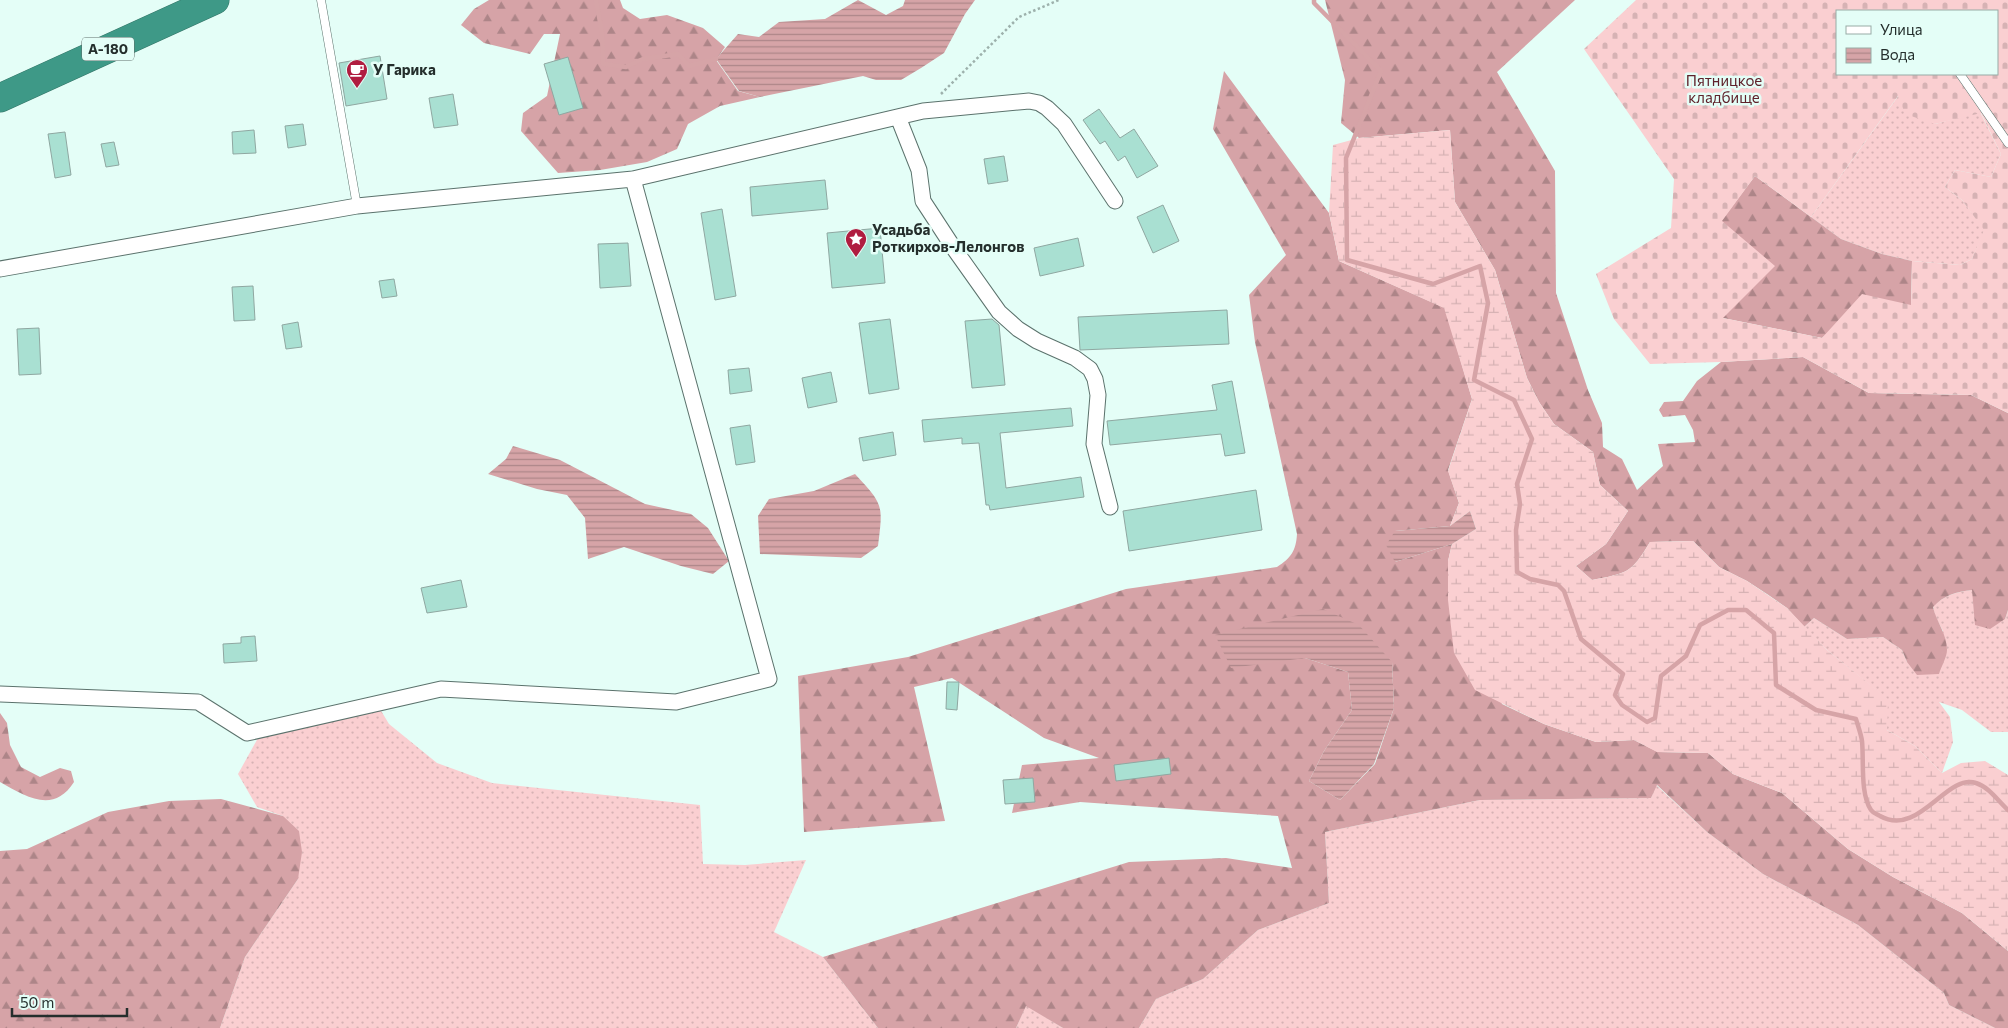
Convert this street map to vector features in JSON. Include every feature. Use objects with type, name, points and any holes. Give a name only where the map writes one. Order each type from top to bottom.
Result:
[{"type":"highway","name":"А-180","points":[[0,98],[215,0]]},
{"type":"street","points":[[0,269],[357,206],[633,179],[898,116],[923,111],[1002,102],[1029,101],[1038,103],[1054,113],[1064,124],[1115,200]]},
{"type":"street","points":[[898,116],[919,170],[924,200],[994,305],[1018,329],[1037,341],[1075,358],[1090,369],[1095,379],[1098,395],[1094,444],[1110,507]]},
{"type":"street","points":[[0,694],[198,702],[247,733],[441,689],[676,702],[769,679],[633,179]]},
{"type":"lane","points":[[321,0],[357,206]]},
{"type":"lane","points":[[1961,75],[2008,142]]},
{"type":"path","points":[[923,111],[1019,17],[1059,0]]},
{"type":"green space","points":[[489,0],[620,0],[623,8],[640,19],[667,15],[703,28],[725,47],[716,60],[738,91],[760,97],[720,106],[688,124],[677,149],[647,162],[600,170],[558,173],[521,131],[523,113],[547,96],[560,34],[544,34],[530,54],[484,43],[461,25],[474,9]]},
{"type":"green space","points":[[1325,0],[1575,0],[1497,72],[1555,171],[1556,293],[1588,390],[1602,423],[1603,447],[1622,459],[1637,490],[1663,466],[1658,444],[1695,442],[1693,430],[1685,415],[1663,417],[1659,410],[1664,402],[1683,401],[1697,381],[1721,362],[1803,357],[1869,393],[1971,395],[2008,413],[2008,610],[2005,619],[1990,629],[1975,625],[1972,590],[1956,593],[1941,600],[1933,607],[1947,644],[1946,656],[1939,674],[1917,675],[1907,662],[1902,650],[1883,637],[1847,639],[1814,618],[1804,627],[1787,608],[1747,581],[1719,567],[1693,541],[1650,542],[1633,566],[1621,573],[1604,578],[1592,580],[1576,566],[1606,544],[1628,511],[1600,485],[1593,452],[1554,424],[1539,402],[1527,378],[1495,270],[1455,202],[1450,130],[1359,138],[1341,123],[1345,80]]},
{"type":"green space","name":"Пятницкое кладбище","points":[[1636,0],[2008,0],[2008,413],[1971,395],[1869,393],[1803,357],[1650,364],[1614,319],[1596,274],[1671,228],[1674,179],[1584,49]],"holes":[[[1898,96],[1905,114],[1935,124],[1981,113],[2001,154],[1991,177],[1955,170],[1945,187],[1962,200],[1984,230],[1972,259],[1960,265],[1912,261],[1911,305],[1862,294],[1822,338],[1723,318],[1775,266],[1722,221],[1755,176],[1811,217]]]},
{"type":"green space","points":[[1224,71],[1329,213],[1339,261],[1445,308],[1472,399],[1448,470],[1459,503],[1450,526],[1395,531],[1395,562],[1452,544],[1448,561],[1502,704],[1544,724],[1596,742],[1634,740],[1658,752],[1708,753],[1733,774],[1782,793],[1848,849],[1893,877],[1962,913],[2008,951],[2008,1028],[1995,1028],[1949,1005],[1944,993],[1858,925],[1763,874],[1707,832],[1657,785],[1651,798],[1480,800],[1325,832],[1329,903],[1258,930],[1203,979],[1156,999],[1139,1028],[1063,1028],[1026,1006],[1016,1028],[878,1028],[823,957],[1129,862],[1226,858],[1292,868],[1278,816],[1080,802],[1012,813],[1022,765],[1099,758],[1044,738],[952,678],[914,687],[945,821],[804,832],[798,676],[908,657],[1126,589],[1277,567],[1292,554],[1297,534],[1255,342],[1249,295],[1286,255],[1213,129]],"holes":[[[1305,658],[1392,662],[1394,708],[1375,764],[1340,800],[1309,781],[1324,751],[1352,710],[1348,672]]]},
{"type":"green space","points":[[1899,95],[1935,124],[1980,112],[2001,154],[1991,177],[1955,170],[1945,187],[1962,200],[1985,230],[1972,259],[1960,265],[1912,261],[1882,254],[1841,239],[1811,217]]},
{"type":"green space","points":[[1450,130],[1455,202],[1495,270],[1527,378],[1539,402],[1554,424],[1593,452],[1600,485],[1628,511],[1606,544],[1576,566],[1592,580],[1604,578],[1621,573],[1633,566],[1650,542],[1693,541],[1719,567],[1747,581],[1787,608],[1827,650],[1888,699],[1887,730],[1915,746],[1942,773],[1961,763],[1985,761],[2008,775],[2008,951],[1962,913],[1893,877],[1848,849],[1782,793],[1733,774],[1708,753],[1657,752],[1634,740],[1596,742],[1544,724],[1475,690],[1454,653],[1448,600],[1448,561],[1452,544],[1476,529],[1470,511],[1450,526],[1459,503],[1448,471],[1472,399],[1444,308],[1339,261],[1329,213],[1333,145],[1359,138]]},
{"type":"green space","points":[[1755,176],[1841,239],[1882,254],[1912,261],[1911,305],[1831,330],[1822,338],[1723,318],[1721,221]]},
{"type":"green space","points":[[1972,590],[2005,619],[2008,610],[2008,732],[1991,732],[1962,710],[1939,702],[1950,717],[1953,742],[1942,773],[1915,746],[1887,730],[1887,699],[1827,650],[1804,627],[1814,618],[1847,639],[1883,637],[1902,650],[1907,662],[1943,631],[1935,616],[1933,606],[1951,595]]},
{"type":"green space","points":[[380,709],[389,724],[437,763],[492,783],[700,805],[703,864],[745,865],[806,860],[774,932],[823,957],[878,1028],[220,1028],[245,957],[298,879],[283,816],[257,807],[238,774],[258,738]]},
{"type":"green space","points":[[0,713],[7,723],[10,745],[21,767],[40,777],[60,768],[71,771],[74,782],[66,792],[58,798],[39,800],[20,793],[0,782]]},
{"type":"green space","points":[[1656,785],[1707,832],[1763,874],[1858,925],[1944,993],[1949,1005],[1995,1028],[1139,1028],[1156,999],[1203,979],[1258,930],[1329,903],[1325,832],[1480,800],[1651,798]]},
{"type":"green space","points":[[221,799],[283,816],[299,831],[302,852],[298,879],[245,957],[220,1028],[0,1028],[0,851],[27,849],[108,812],[169,801]]},
{"type":"green space","points":[[1026,1005],[1063,1028],[1016,1028]]},
{"type":"water","points":[[858,0],[886,15],[903,6],[905,0],[975,0],[965,14],[944,53],[901,80],[876,80],[863,76],[760,97],[739,91],[716,59],[738,34],[759,37],[779,22],[825,19]]},
{"type":"water","points":[[513,446],[560,460],[645,504],[691,514],[708,528],[729,561],[713,574],[681,566],[624,547],[588,559],[585,518],[567,495],[537,489],[488,474],[506,459]]},
{"type":"water","points":[[855,474],[872,493],[879,506],[881,522],[878,546],[861,558],[760,554],[758,516],[769,499],[814,491]]},
{"type":"water","points":[[1470,511],[1476,529],[1452,544],[1395,562],[1386,545],[1395,531],[1450,526]]},
{"type":"water","points":[[1323,609],[1359,625],[1392,662],[1394,708],[1374,764],[1340,800],[1309,781],[1324,751],[1352,710],[1348,672],[1305,658],[1231,668],[1215,635]]},
{"type":"building","points":[[380,56],[387,99],[346,106],[339,63]]},
{"type":"building","points":[[568,57],[583,108],[559,115],[544,64]]},
{"type":"building","points":[[453,94],[458,125],[434,128],[429,98]]},
{"type":"building","points":[[1099,109],[1120,138],[1134,129],[1158,166],[1137,178],[1125,156],[1118,161],[1105,141],[1100,144],[1083,120]]},
{"type":"building","points":[[303,124],[306,145],[288,148],[285,126]]},
{"type":"building","points":[[254,130],[256,153],[233,154],[232,132]]},
{"type":"building","points":[[65,132],[71,175],[55,178],[48,134]]},
{"type":"building","points":[[114,142],[119,165],[106,167],[101,144]]},
{"type":"building","points":[[1004,156],[1008,181],[988,184],[984,159]]},
{"type":"building","points":[[825,180],[828,209],[752,216],[750,187]]},
{"type":"building","points":[[1163,205],[1179,241],[1153,253],[1137,217]]},
{"type":"building","points":[[722,209],[736,296],[715,300],[701,213]]},
{"type":"building","points":[[880,228],[885,283],[832,288],[827,233]]},
{"type":"building","points":[[1078,238],[1084,266],[1040,276],[1034,248]]},
{"type":"building","points":[[628,243],[631,286],[600,288],[598,244]]},
{"type":"building","points":[[394,279],[397,296],[382,298],[379,281]]},
{"type":"building","points":[[253,286],[255,320],[234,321],[232,287]]},
{"type":"building","points":[[1227,310],[1229,344],[1080,350],[1078,317]]},
{"type":"building","points":[[890,319],[899,389],[869,394],[859,323]]},
{"type":"building","points":[[992,319],[999,325],[1005,385],[972,388],[965,321]]},
{"type":"building","points":[[298,322],[302,347],[286,349],[282,325]]},
{"type":"building","points":[[39,328],[41,374],[19,375],[17,329]]},
{"type":"building","points":[[749,368],[752,391],[730,394],[728,370]]},
{"type":"building","points":[[831,372],[837,402],[808,408],[802,378]]},
{"type":"building","points":[[1232,381],[1245,453],[1225,456],[1221,434],[1110,445],[1107,421],[1217,410],[1212,385]]},
{"type":"building","points":[[1071,408],[1073,426],[1000,433],[1006,488],[1081,477],[1084,497],[990,510],[989,505],[986,505],[979,443],[962,444],[962,438],[924,442],[922,420]]},
{"type":"building","points":[[750,425],[755,462],[736,465],[730,428]]},
{"type":"building","points":[[893,432],[896,455],[863,461],[859,438]]},
{"type":"building","points":[[1256,490],[1262,530],[1129,551],[1123,511]]},
{"type":"building","points":[[461,580],[467,607],[427,613],[421,588]]},
{"type":"building","points":[[255,636],[257,661],[224,663],[223,644],[241,643],[241,637]]},
{"type":"building","points":[[947,682],[959,682],[957,710],[946,709]]},
{"type":"building","points":[[1169,758],[1171,774],[1116,781],[1114,765]]},
{"type":"building","points":[[1033,778],[1035,802],[1005,804],[1003,780]]},
{"type":"waterway","points":[[596,0],[602,33],[603,64],[626,67],[643,59],[678,54],[689,66],[716,59]]},
{"type":"waterway","points":[[1314,0],[1314,3],[1381,71],[1346,158],[1347,260],[1433,284],[1480,266],[1488,303],[1474,380],[1514,400],[1532,439],[1517,484],[1520,504],[1516,530],[1517,572],[1530,579],[1558,585],[1564,591],[1581,639],[1623,674],[1615,695],[1622,705],[1647,722],[1655,718],[1661,676],[1686,656],[1700,625],[1728,610],[1746,610],[1774,633],[1776,685],[1816,710],[1856,719],[1862,741],[1865,795],[1873,812],[1894,820],[1907,819],[1920,813],[1954,787],[1965,782],[1981,785],[2008,810]]},
{"type":"place","name":"У Гарика","points":[[357,89]]},
{"type":"place","name":"Усадьба Роткирхов-Лелонгов","points":[[856,258]]}]
